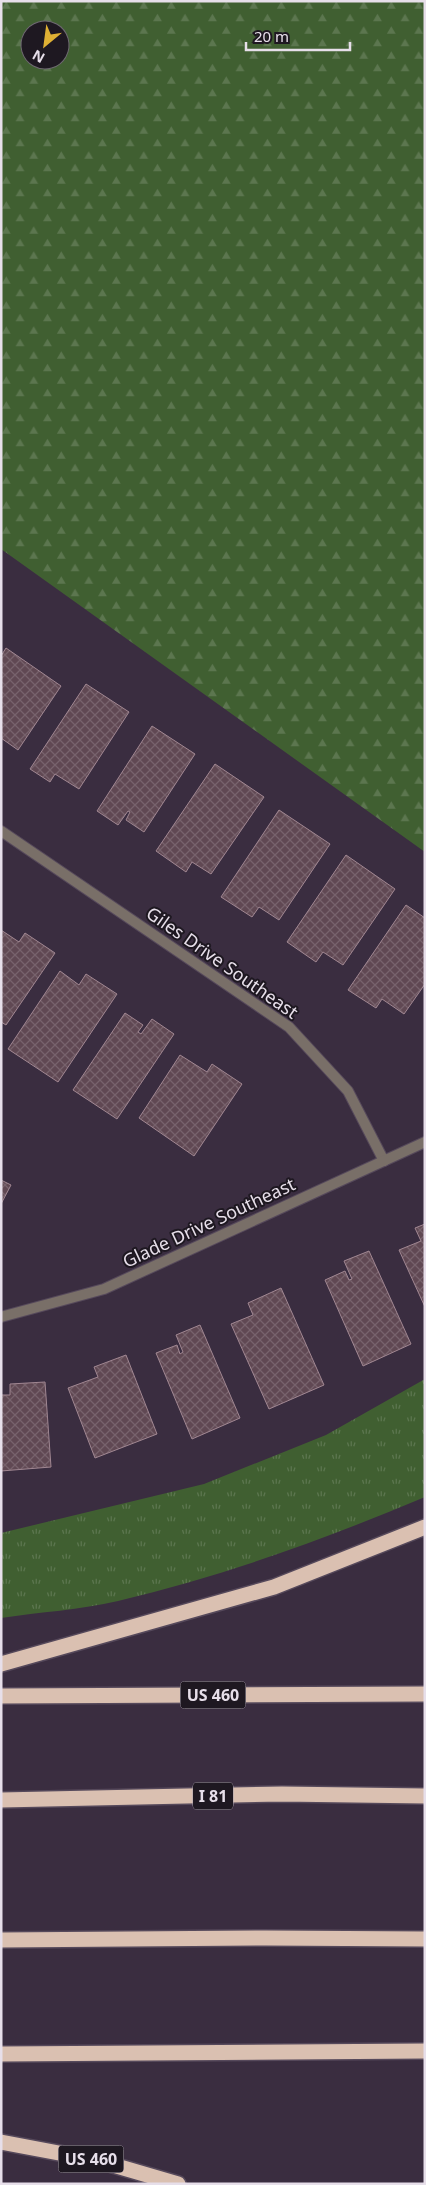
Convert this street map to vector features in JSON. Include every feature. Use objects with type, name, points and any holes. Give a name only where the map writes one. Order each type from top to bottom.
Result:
[{"type":"highway","points":[[1,1664],[274,1587],[425,1527]]},
{"type":"highway","name":"US 460","points":[[1,1696],[425,1694]]},
{"type":"highway","name":"I 81","points":[[1,1800],[282,1794],[425,1796]]},
{"type":"highway","points":[[1,1940],[425,1939]]},
{"type":"highway","points":[[1,2054],[425,2051]]},
{"type":"highway","name":"US 460","points":[[1,2142],[96,2160],[178,2184]]},
{"type":"street","name":"Giles Drive Southeast","points":[[1,831],[289,1027],[348,1091],[384,1161]]},
{"type":"street","name":"Glade Drive Southeast","points":[[1,1317],[104,1289],[425,1142]]},
{"type":"green space","points":[[1,1],[425,1],[425,852],[1,549]]},
{"type":"green space","points":[[425,1379],[425,1497],[312,1542],[197,1580],[104,1604],[1,1618],[1,1533],[204,1484],[326,1435]]},
{"type":"building","points":[[6,648],[61,686],[18,750],[1,738],[1,656]]},
{"type":"building","points":[[86,684],[129,712],[79,789],[55,774],[50,782],[30,769]]},
{"type":"building","points":[[152,726],[195,754],[144,832],[126,820],[130,812],[128,811],[118,825],[97,811]]},
{"type":"building","points":[[215,764],[264,797],[211,874],[192,862],[186,872],[156,851]]},
{"type":"building","points":[[279,810],[330,844],[279,920],[259,907],[252,917],[221,897]]},
{"type":"building","points":[[346,855],[395,889],[343,965],[323,952],[316,962],[287,942]]},
{"type":"building","points":[[406,905],[425,918],[425,984],[404,1014],[382,999],[376,1008],[348,990]]},
{"type":"building","points":[[1,930],[19,942],[25,933],[55,953],[6,1025],[1,1022]]},
{"type":"building","points":[[60,971],[79,985],[86,974],[117,994],[58,1082],[8,1049]]},
{"type":"building","points":[[125,1013],[143,1025],[138,1032],[141,1034],[152,1019],[174,1034],[117,1119],[73,1090]]},
{"type":"building","points":[[180,1055],[207,1072],[212,1064],[242,1084],[194,1156],[139,1118]]},
{"type":"building","points":[[1,1180],[11,1185],[1,1204]]},
{"type":"building","points":[[425,1224],[425,1307],[399,1250],[421,1241],[415,1228]]},
{"type":"building","points":[[369,1251],[411,1344],[363,1366],[325,1280],[345,1271],[349,1280],[352,1279],[344,1261]]},
{"type":"building","points":[[281,1288],[324,1385],[269,1409],[231,1324],[253,1315],[248,1303]]},
{"type":"building","points":[[200,1325],[240,1418],[192,1439],[156,1353],[177,1345],[180,1354],[183,1352],[176,1335]]},
{"type":"building","points":[[126,1355],[157,1434],[95,1458],[68,1388],[98,1377],[94,1367]]},
{"type":"building","points":[[45,1382],[51,1467],[1,1471],[1,1395],[10,1395],[10,1384]]}]
